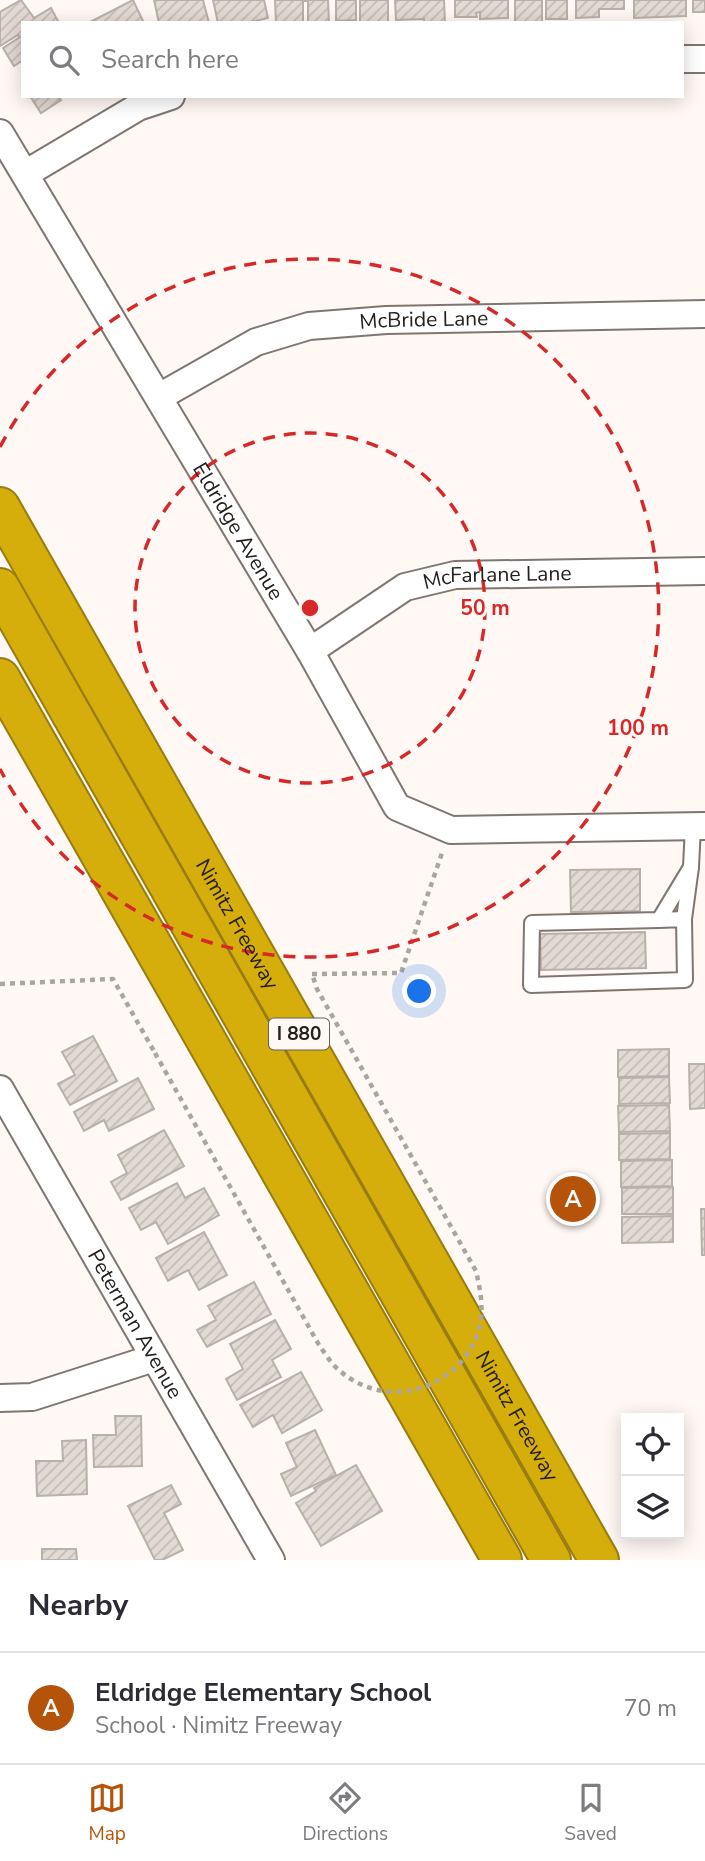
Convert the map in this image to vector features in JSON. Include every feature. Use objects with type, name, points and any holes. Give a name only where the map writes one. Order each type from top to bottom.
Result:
[{"type":"highway","name":"Nimitz Freeway","points":[[0,508],[598,1560]]},
{"type":"highway","name":"I 880","points":[[0,587],[551,1560]]},
{"type":"highway","points":[[0,678],[502,1560]]},
{"type":"street","points":[[684,59],[705,59]]},
{"type":"street","points":[[25,174],[138,107],[165,98]]},
{"type":"street","name":"Eldridge Avenue","points":[[0,133],[310,652],[397,807],[452,830],[699,826]]},
{"type":"street","name":"McBride Lane","points":[[159,397],[256,342],[309,327],[386,320],[705,314]]},
{"type":"street","name":"McFarlane Lane","points":[[310,652],[405,587],[455,575],[705,570]]},
{"type":"street","name":"Peterman Avenue","points":[[0,1089],[271,1560]]},
{"type":"street","points":[[0,1398],[32,1398],[153,1358]]},
{"type":"lane","points":[[684,919],[532,923],[531,985],[685,980],[684,919],[699,826]]},
{"type":"lane","points":[[659,920],[691,867]]},
{"type":"path","points":[[0,984],[113,979],[319,1345],[339,1370],[362,1385],[390,1391],[416,1390],[440,1381],[464,1359],[478,1334],[483,1301],[476,1272],[317,989],[312,974],[401,972],[452,830]]},
{"type":"building","points":[[21,0],[34,18],[51,8],[58,21],[21,21],[21,61],[14,66],[3,48],[20,37],[18,35],[0,46],[0,12]]},
{"type":"building","points":[[133,0],[143,21],[92,21]]},
{"type":"building","points":[[154,0],[203,0],[208,21],[159,21]]},
{"type":"building","points":[[213,0],[264,0],[268,18],[255,21],[218,21]]},
{"type":"building","points":[[275,0],[328,0],[329,21],[308,21],[308,1],[303,1],[303,21],[276,21]]},
{"type":"building","points":[[336,0],[356,0],[356,20],[336,21]]},
{"type":"building","points":[[360,0],[388,0],[388,21],[360,21]]},
{"type":"building","points":[[395,0],[444,0],[445,21],[396,20]]},
{"type":"building","points":[[455,0],[508,0],[508,18],[480,19],[480,12],[476,13],[477,17],[455,17]]},
{"type":"building","points":[[515,0],[542,0],[542,21],[515,21]]},
{"type":"building","points":[[546,0],[567,0],[567,19],[546,19]]},
{"type":"building","points":[[576,0],[624,0],[624,9],[599,9],[599,17],[576,18]]},
{"type":"building","points":[[634,0],[686,0],[686,16],[634,18]]},
{"type":"building","points":[[693,0],[705,0],[705,12],[693,12]]},
{"type":"building","points":[[31,98],[61,100],[41,113]]},
{"type":"building","points":[[640,869],[640,911],[571,912],[570,870]]},
{"type":"building","points":[[645,932],[646,968],[541,970],[540,934]]},
{"type":"building","points":[[93,1036],[117,1081],[70,1105],[58,1084],[75,1075],[62,1052]]},
{"type":"building","points":[[669,1049],[669,1076],[618,1077],[618,1050]]},
{"type":"building","points":[[689,1064],[705,1064],[705,1108],[690,1109]]},
{"type":"building","points":[[669,1077],[670,1103],[619,1104],[619,1078]]},
{"type":"building","points":[[138,1078],[154,1109],[109,1131],[104,1120],[84,1131],[74,1112]]},
{"type":"building","points":[[669,1105],[670,1131],[619,1132],[618,1106]]},
{"type":"building","points":[[164,1130],[184,1166],[121,1200],[111,1182],[127,1173],[118,1155]]},
{"type":"building","points":[[670,1133],[670,1159],[619,1160],[619,1134]]},
{"type":"building","points":[[672,1160],[672,1186],[621,1187],[621,1161]]},
{"type":"building","points":[[177,1183],[185,1198],[204,1188],[219,1215],[168,1244],[156,1222],[141,1230],[129,1208]]},
{"type":"building","points":[[673,1187],[673,1214],[622,1214],[622,1188]]},
{"type":"building","points":[[701,1209],[705,1209],[705,1255],[702,1255]]},
{"type":"building","points":[[673,1216],[673,1242],[622,1243],[622,1217]]},
{"type":"building","points":[[204,1232],[227,1275],[199,1290],[188,1270],[168,1281],[156,1258]]},
{"type":"building","points":[[254,1282],[271,1314],[207,1347],[197,1330],[216,1320],[208,1306]]},
{"type":"building","points":[[275,1320],[291,1349],[272,1360],[281,1377],[237,1400],[226,1379],[243,1369],[230,1344]]},
{"type":"building","points":[[301,1372],[322,1410],[282,1433],[273,1415],[253,1427],[240,1405]]},
{"type":"building","points":[[115,1416],[141,1416],[142,1466],[94,1467],[93,1435],[116,1435]]},
{"type":"building","points":[[315,1430],[336,1475],[291,1496],[281,1474],[297,1467],[286,1443]]},
{"type":"building","points":[[86,1440],[87,1494],[37,1496],[36,1461],[63,1461],[62,1441]]},
{"type":"building","points":[[356,1465],[382,1511],[321,1546],[296,1503],[316,1491],[314,1488]]},
{"type":"building","points":[[171,1485],[181,1504],[164,1513],[183,1550],[162,1560],[155,1560],[128,1506]]},
{"type":"building","points":[[42,1549],[76,1549],[77,1560],[42,1560]]},
{"type":"place","name":"Eldridge Elementary School","points":[[573,1199]]}]
